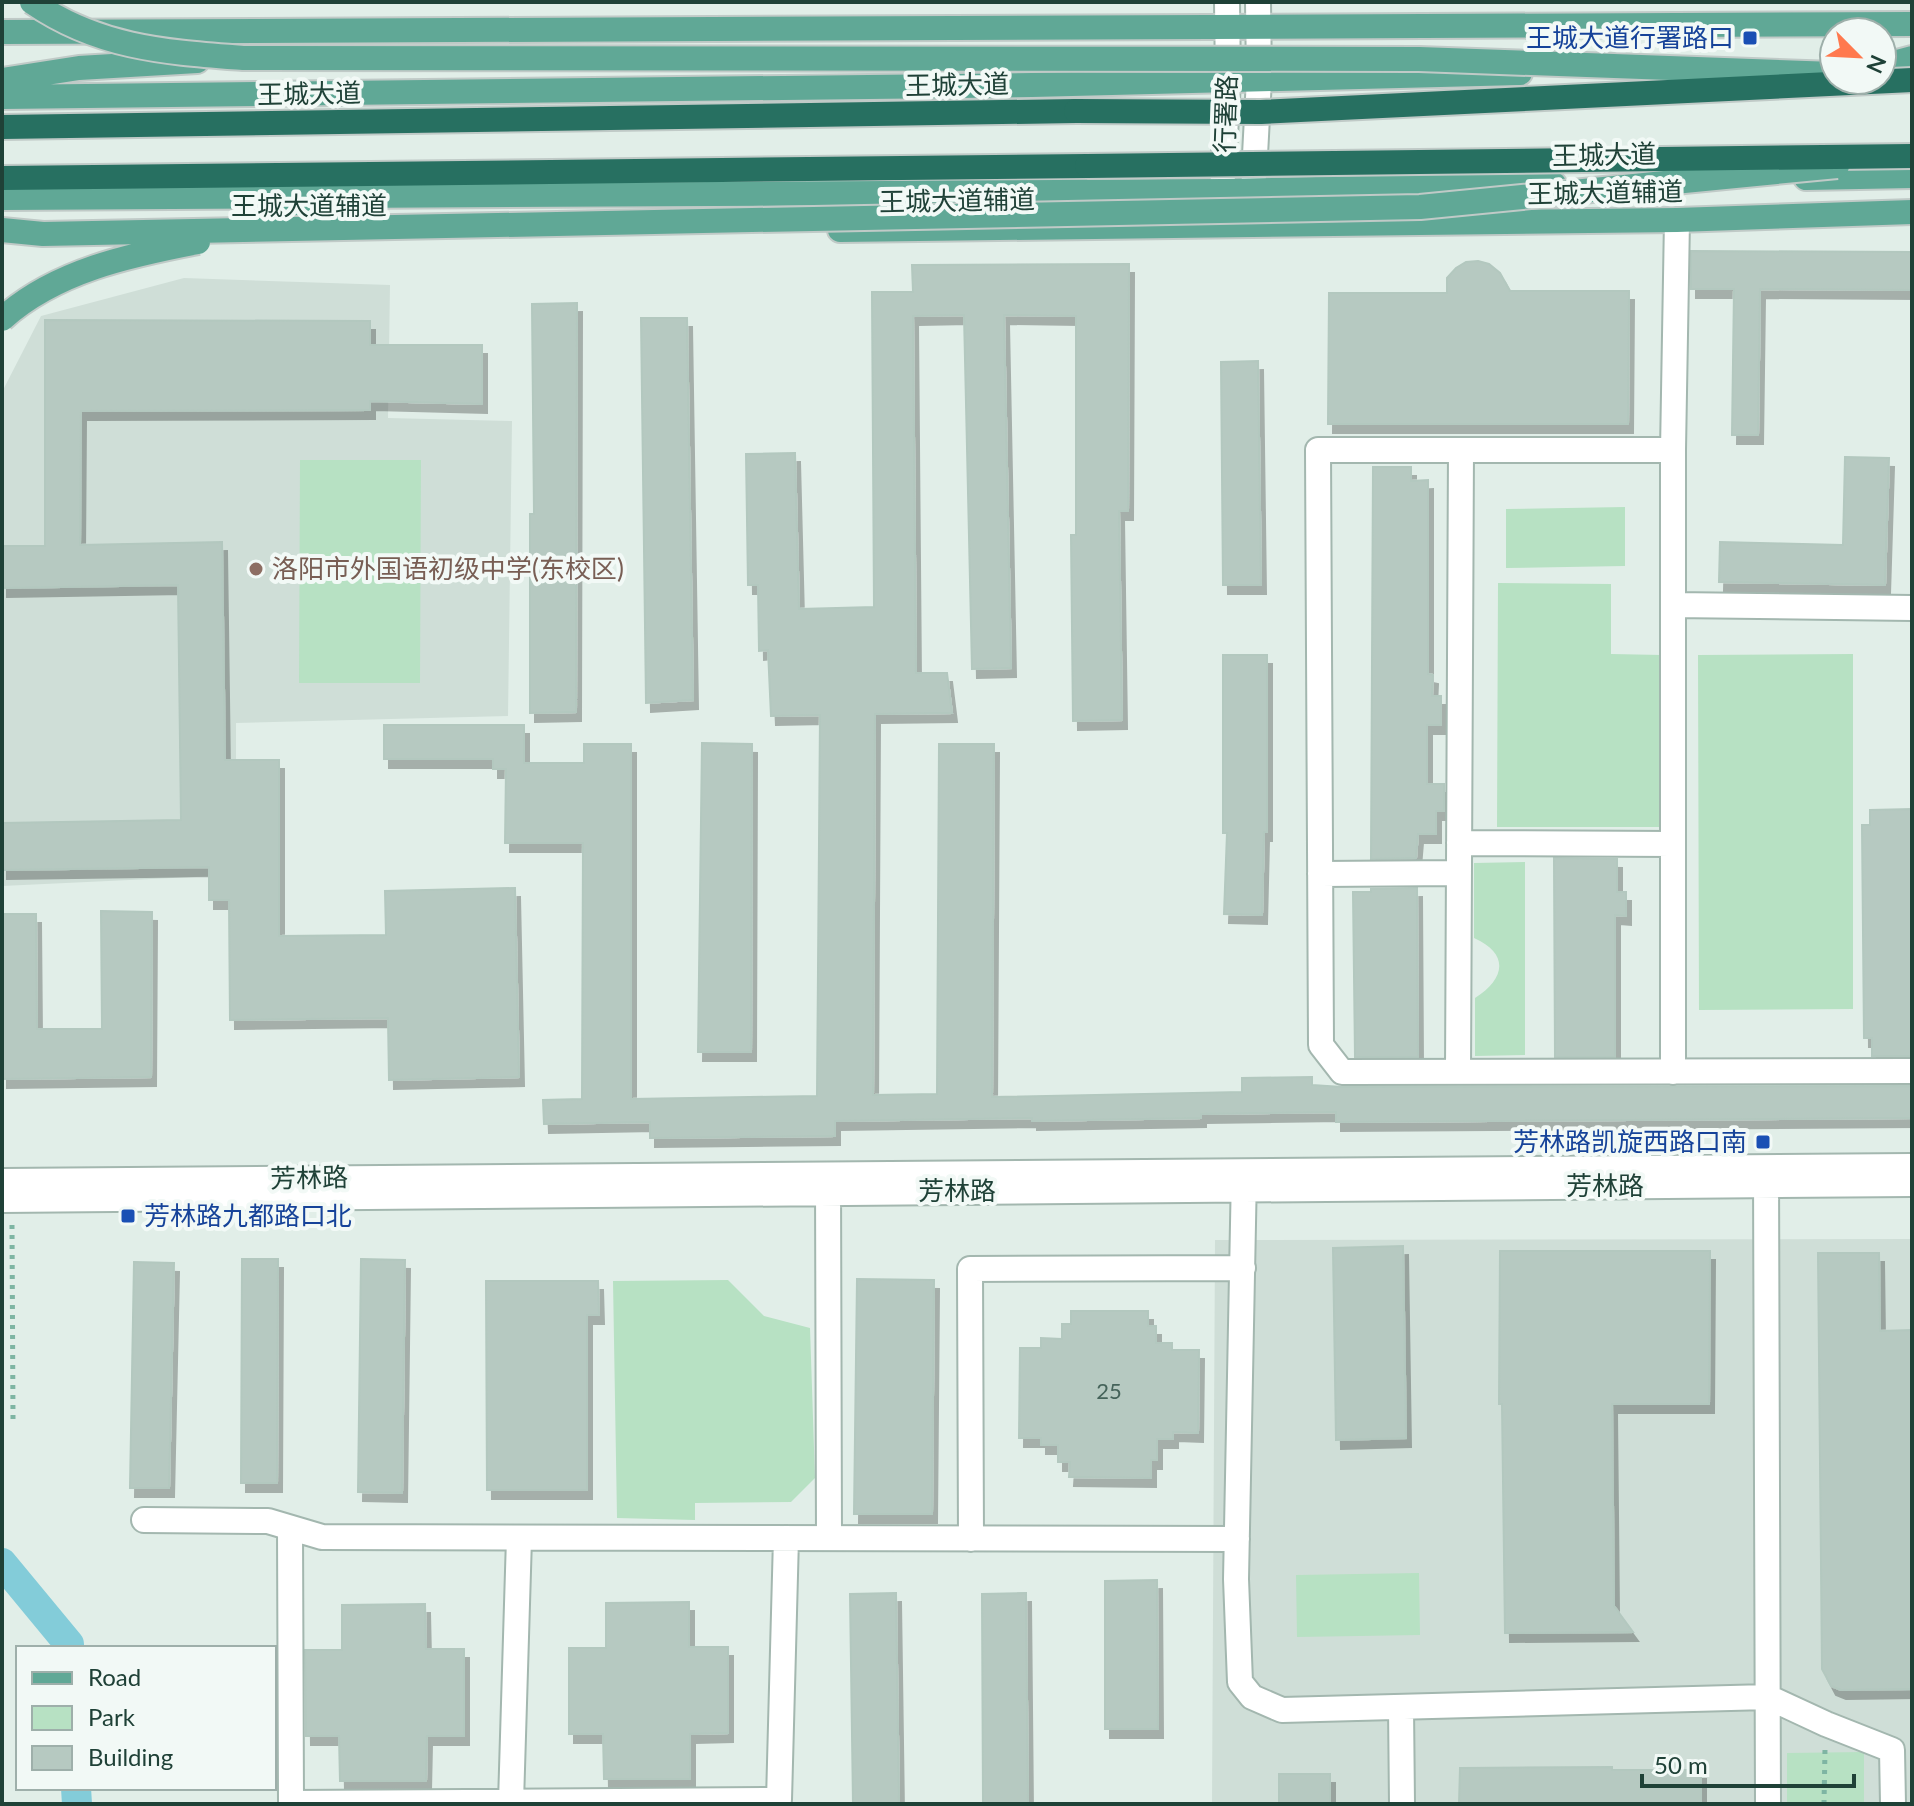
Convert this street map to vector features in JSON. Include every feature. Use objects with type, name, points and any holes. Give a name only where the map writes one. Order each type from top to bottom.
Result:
[{"type":"highway","name":"王城大道","points":[[2,127],[1076,111],[1261,112],[1912,78]]},
{"type":"highway","name":"王城大道","points":[[2,178],[1912,157]]},
{"type":"main road","points":[[32,2],[84,30],[127,46],[243,58]]},
{"type":"main road","points":[[2,32],[1912,24]]},
{"type":"main road","points":[[1032,85],[1195,27]]},
{"type":"main road","points":[[1291,27],[1450,74]]},
{"type":"main road","points":[[742,29],[941,86]]},
{"type":"main road","points":[[2,80],[79,68],[243,58],[1419,59],[1818,71]]},
{"type":"main road","name":"王城大道","points":[[2,97],[1032,85],[1722,70]]},
{"type":"main road","points":[[2,231],[43,234],[1420,207],[1912,157]]},
{"type":"main road","name":"王城大道","points":[[2,198],[1252,191],[1912,176]]},
{"type":"main road","points":[[210,197],[378,235]]},
{"type":"main road","name":"王城大道辅道","points":[[2,231],[378,235],[1677,220],[1912,212]]},
{"type":"main road","points":[[2,319],[27,299],[85,270],[195,242],[267,230]]},
{"type":"street","name":"行署路","points":[[1220,226],[1228,81],[1227,2]]},
{"type":"street","name":"行署路","points":[[1252,226],[1259,79],[1258,2]]},
{"type":"street","points":[[1673,1072],[1673,450],[1677,220]]},
{"type":"street","points":[[1673,450],[1318,450],[1321,1045],[1342,1072],[1912,1071]]},
{"type":"street","points":[[1458,1072],[1461,450]]},
{"type":"street","points":[[1673,605],[1912,608]]},
{"type":"street","points":[[1459,843],[1673,844]]},
{"type":"street","points":[[1320,874],[1459,873]]},
{"type":"street","name":"芳林路","points":[[5,1194],[828,1182],[1766,1176],[1912,1166]]},
{"type":"street","points":[[1766,1176],[1768,1804]]},
{"type":"street","name":"芳林路","points":[[1766,1176],[1912,1184]]},
{"type":"street","points":[[1245,1180],[1237,1539],[1240,1682],[1252,1697],[1266,1706],[1282,1710],[1768,1697],[1892,1750],[1893,1804]]},
{"type":"street","points":[[828,1182],[829,1538]]},
{"type":"street","points":[[971,1539],[970,1269],[1243,1268]]},
{"type":"street","points":[[144,1520],[268,1521],[322,1537],[1237,1539]]},
{"type":"street","points":[[290,1528],[291,1803],[779,1800],[786,1538]]},
{"type":"street","points":[[511,1802],[519,1538]]},
{"type":"street","points":[[1401,1707],[1402,1804]]},
{"type":"path","points":[[5,1194],[13,1419]]},
{"type":"path","points":[[1824,1804],[1826,1724]]},
{"type":"shaded area","name":"洛阳市外国语初级中学(东校区)","points":[[184,278],[390,285],[388,418],[512,421],[508,716],[236,723],[236,875],[2,886],[2,392],[41,316]]},
{"type":"shaded area","points":[[1912,1239],[1912,1804],[1212,1804],[1215,1240]]},
{"type":"green space","points":[[300,460],[421,460],[420,683],[299,683]]},
{"type":"green space","points":[[1625,507],[1625,566],[1506,568],[1506,509]]},
{"type":"green space","points":[[1498,583],[1611,584],[1611,654],[1662,655],[1661,827],[1497,827]]},
{"type":"green space","points":[[1853,654],[1853,1009],[1699,1010],[1698,655]]},
{"type":"green space","points":[[1525,862],[1525,1055],[1475,1056],[1475,998],[1493,983],[1499,967],[1494,951],[1474,938],[1474,863]]},
{"type":"green space","points":[[728,1280],[764,1316],[810,1328],[815,1478],[791,1502],[695,1503],[695,1520],[617,1518],[613,1281]]},
{"type":"green space","points":[[1419,1573],[1420,1635],[1297,1637],[1296,1575]]},
{"type":"green space","points":[[1864,1752],[1864,1804],[1787,1804],[1787,1753]]},
{"type":"building","points":[[1691,251],[1912,252],[1912,290],[1760,289],[1758,435],[1732,435],[1734,289],[1691,289]]},
{"type":"building","points":[[1466,262],[1489,264],[1500,273],[1510,291],[1629,291],[1628,424],[1328,424],[1329,293],[1447,293],[1447,278],[1456,268]]},
{"type":"building","points":[[1129,264],[1128,511],[1119,511],[1122,720],[1073,721],[1071,535],[1076,535],[1076,316],[1004,315],[1011,668],[972,669],[964,315],[913,316],[916,673],[947,673],[952,713],[875,714],[873,1095],[937,1094],[939,744],[994,744],[992,1097],[1242,1092],[1242,1078],[1312,1077],[1312,1085],[1342,1087],[1912,1086],[1912,1118],[1336,1122],[1336,1112],[1201,1114],[1201,1118],[835,1121],[835,1136],[650,1138],[650,1122],[544,1124],[543,1100],[582,1099],[583,843],[505,843],[506,769],[493,769],[493,759],[384,759],[384,725],[524,725],[524,763],[584,763],[584,744],[631,744],[631,1099],[817,1096],[820,715],[771,716],[768,650],[759,651],[758,585],[748,585],[746,454],[795,453],[799,609],[874,607],[872,292],[913,292],[912,265]]},
{"type":"building","points":[[577,303],[576,712],[530,713],[530,514],[534,514],[532,304]]},
{"type":"building","points":[[641,318],[687,318],[693,700],[646,703]]},
{"type":"building","points":[[45,320],[370,321],[370,345],[482,345],[482,404],[370,401],[370,410],[81,411],[80,545],[222,542],[225,760],[279,760],[279,936],[386,935],[385,891],[515,888],[519,1077],[389,1080],[388,1018],[230,1020],[229,900],[209,900],[209,867],[2,870],[2,823],[181,820],[178,585],[2,588],[2,546],[45,546]]},
{"type":"building","points":[[1258,361],[1261,585],[1223,585],[1221,362]]},
{"type":"building","points":[[1845,457],[1889,458],[1885,585],[1719,582],[1720,542],[1843,545]]},
{"type":"building","points":[[1373,467],[1411,467],[1411,481],[1428,480],[1428,674],[1433,675],[1432,696],[1441,696],[1441,725],[1427,725],[1427,784],[1444,784],[1444,811],[1436,811],[1436,834],[1418,834],[1416,858],[1371,859]]},
{"type":"building","points":[[1223,655],[1267,655],[1267,832],[1264,832],[1262,915],[1224,914],[1227,833],[1223,833]]},
{"type":"building","points":[[702,743],[752,744],[751,1052],[698,1052]]},
{"type":"building","points":[[1912,809],[1912,1056],[1872,1056],[1872,1038],[1864,1038],[1862,825],[1870,825],[1870,810]]},
{"type":"building","points":[[1554,858],[1617,859],[1617,892],[1626,892],[1626,916],[1615,915],[1615,1057],[1555,1057]]},
{"type":"building","points":[[1417,888],[1418,1057],[1355,1057],[1353,892]]},
{"type":"building","points":[[101,911],[152,912],[151,1077],[2,1079],[2,914],[36,914],[37,1029],[102,1029]]},
{"type":"building","points":[[1403,1246],[1406,1438],[1336,1440],[1333,1248]]},
{"type":"building","points":[[1500,1251],[1710,1251],[1709,1404],[1612,1404],[1614,1606],[1633,1632],[1505,1633],[1502,1404],[1499,1404]]},
{"type":"building","points":[[1818,1253],[1879,1253],[1880,1331],[1912,1330],[1912,1689],[1841,1690],[1831,1686],[1822,1669]]},
{"type":"building","points":[[242,1259],[278,1259],[277,1483],[241,1483]]},
{"type":"building","points":[[361,1259],[405,1260],[402,1493],[358,1492]]},
{"type":"building","points":[[134,1262],[174,1263],[169,1488],[130,1488]]},
{"type":"building","points":[[857,1279],[934,1280],[932,1514],[854,1514]]},
{"type":"building","points":[[486,1281],[598,1281],[599,1315],[587,1315],[587,1490],[487,1490]]},
{"type":"building","points":[[1071,1311],[1148,1311],[1148,1326],[1156,1326],[1156,1343],[1172,1343],[1172,1350],[1199,1350],[1198,1433],[1173,1432],[1173,1439],[1157,1439],[1157,1460],[1151,1460],[1151,1478],[1069,1477],[1070,1462],[1058,1462],[1058,1445],[1041,1445],[1041,1438],[1019,1438],[1020,1348],[1041,1348],[1041,1338],[1062,1339],[1062,1324],[1071,1324]]},
{"type":"building","points":[[1157,1580],[1158,1729],[1105,1729],[1105,1581]]},
{"type":"building","points":[[896,1593],[899,1804],[853,1804],[850,1594]]},
{"type":"building","points":[[1026,1593],[1028,1804],[983,1804],[982,1594]]},
{"type":"building","points":[[689,1602],[689,1647],[728,1647],[728,1733],[690,1734],[690,1779],[604,1779],[603,1734],[569,1734],[569,1648],[606,1648],[606,1603]]},
{"type":"building","points":[[425,1604],[426,1649],[464,1649],[464,1736],[427,1736],[426,1781],[340,1781],[339,1736],[306,1736],[305,1650],[342,1650],[342,1605]]},
{"type":"building","points":[[1612,1767],[1612,1770],[1701,1770],[1701,1804],[1459,1804],[1460,1768]]},
{"type":"building","points":[[1279,1774],[1330,1774],[1330,1804],[1279,1804]]},
{"type":"waterway","points":[[2,1563],[69,1646]]},
{"type":"waterway","points":[[76,1790],[77,1804]]},
{"type":"place","name":"王城大道行署路口","points":[[1750,38]]},
{"type":"place","name":"洛阳市外国语初级中学(东校区)","points":[[256,569]]},
{"type":"place","name":"芳林路凯旋西路口南","points":[[1763,1142]]},
{"type":"place","name":"芳林路九都路口北","points":[[128,1216]]}]
